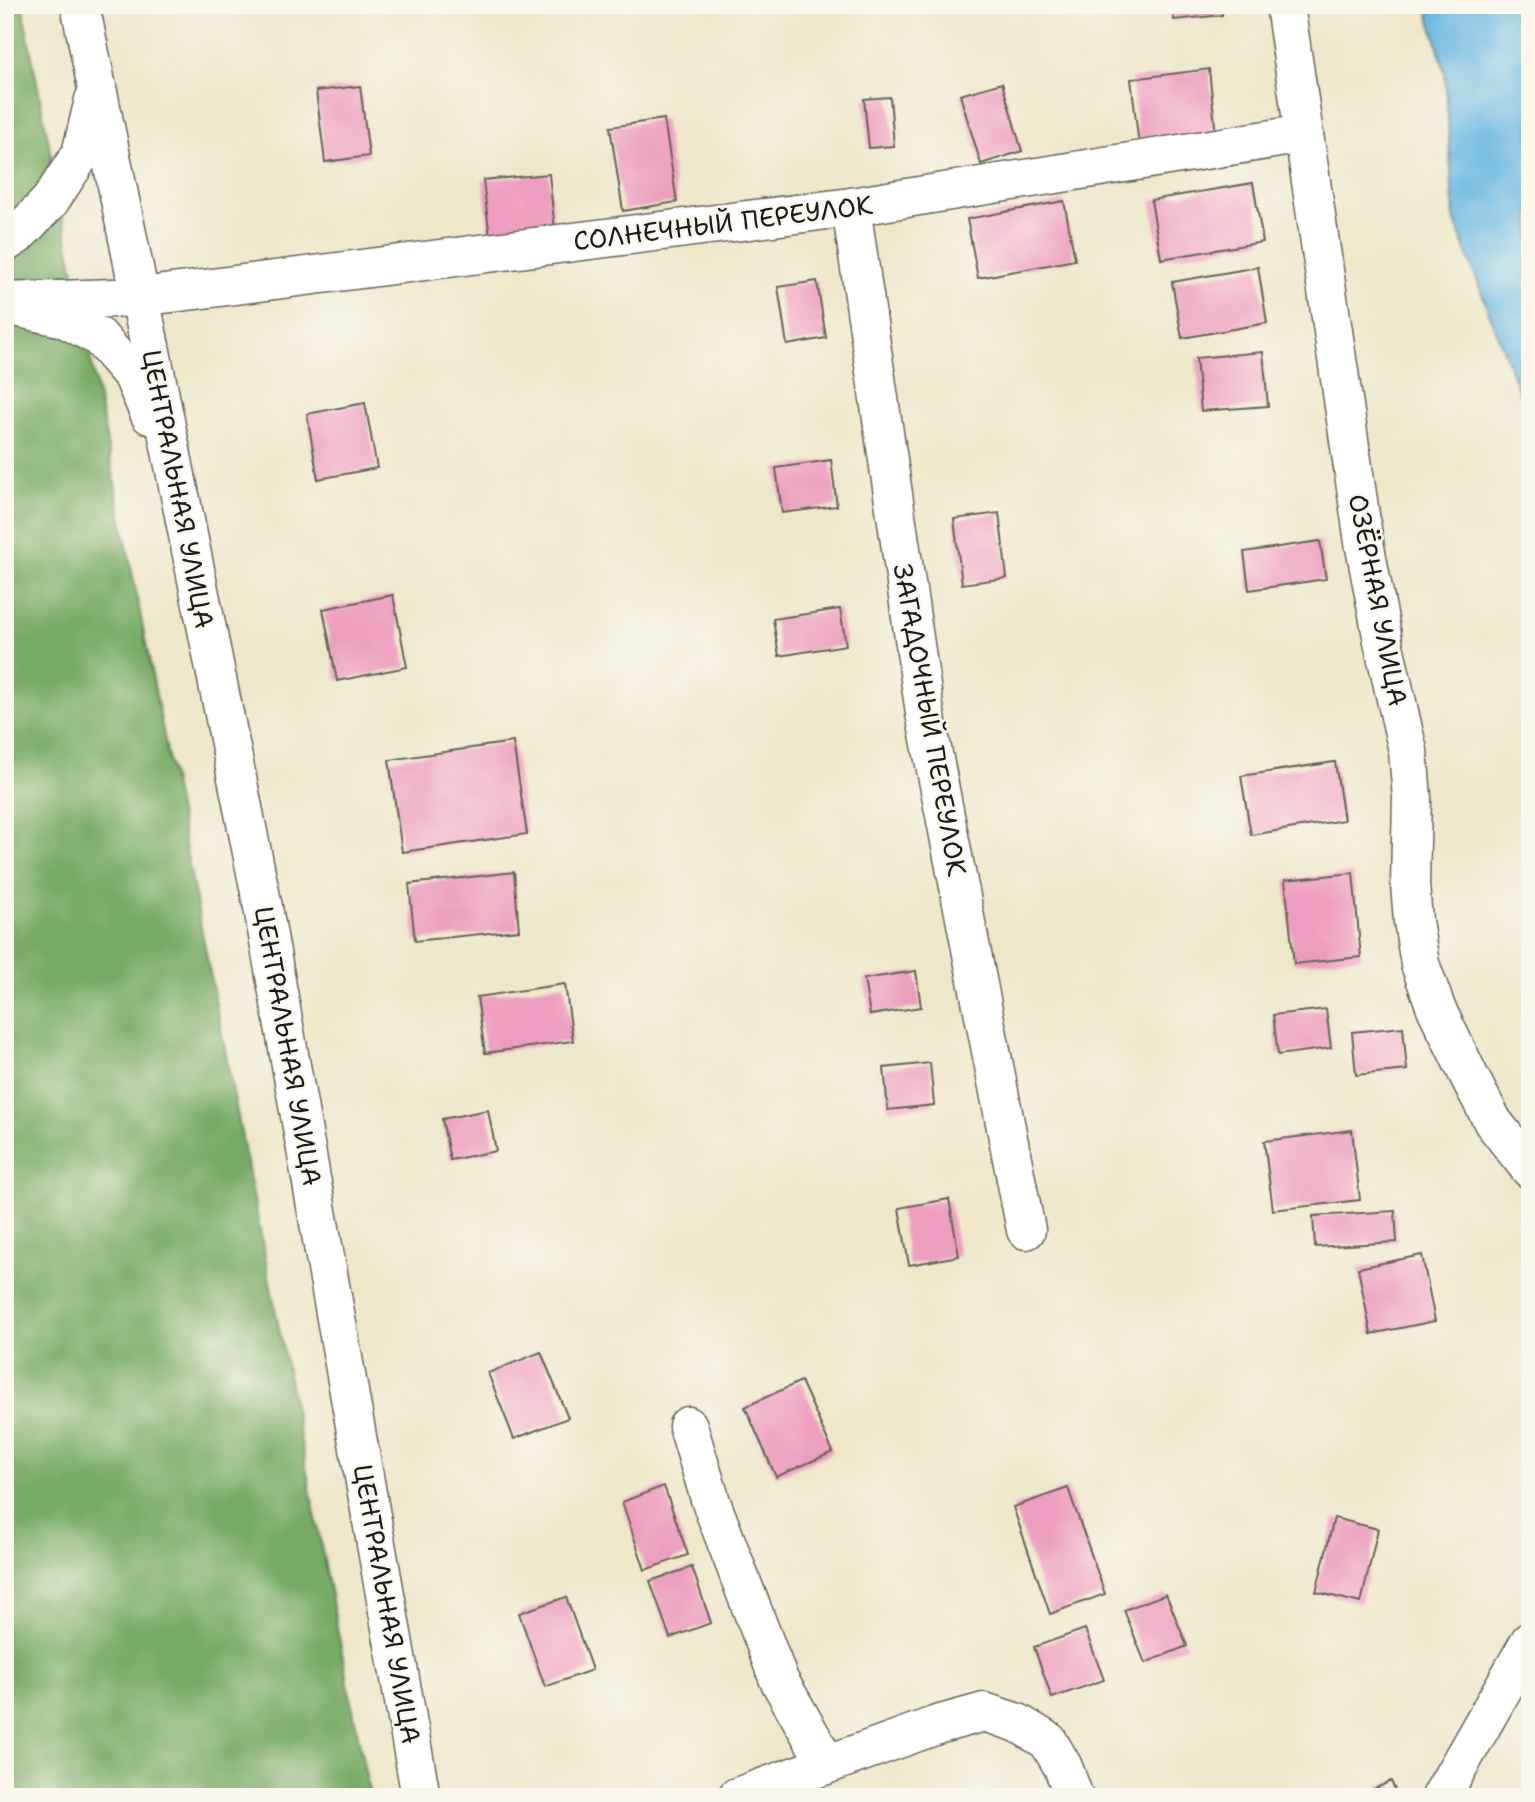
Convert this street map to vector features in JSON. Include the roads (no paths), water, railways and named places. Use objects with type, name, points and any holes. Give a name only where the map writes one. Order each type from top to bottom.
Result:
[{"type":"street","name":"ЦЕНТРАЛЬНАЯ УЛИЦА","points":[[80,5],[262,902],[421,1797]]},
{"type":"street","name":"ОЗЁРНАЯ УЛИЦА","points":[[1285,5],[1364,542],[1408,751],[1412,797],[1410,884],[1420,964],[1436,1008],[1493,1122],[1530,1168]]},
{"type":"street","points":[[5,243],[16,236],[50,201],[81,154],[97,88]]},
{"type":"street","name":"СОЛНЕЧНЫЙ ПЕРЕУЛОК","points":[[5,303],[140,297],[851,207],[1304,134]]},
{"type":"street","name":"ЗАГАДОЧНЫЙ ПЕРЕУЛОК","points":[[851,207],[925,713],[1026,1230]]},
{"type":"street","points":[[5,303],[64,318],[99,337],[134,376],[176,479]]},
{"type":"street","points":[[688,1426],[710,1502],[779,1680],[827,1764]]},
{"type":"street","points":[[1441,1797],[1530,1641]]},
{"type":"street","points":[[737,1797],[937,1725],[984,1712],[1018,1723],[1048,1741],[1063,1768],[1074,1797]]},
{"type":"water","points":[[1426,5],[1530,5],[1530,421],[1454,219],[1445,72]]}]
